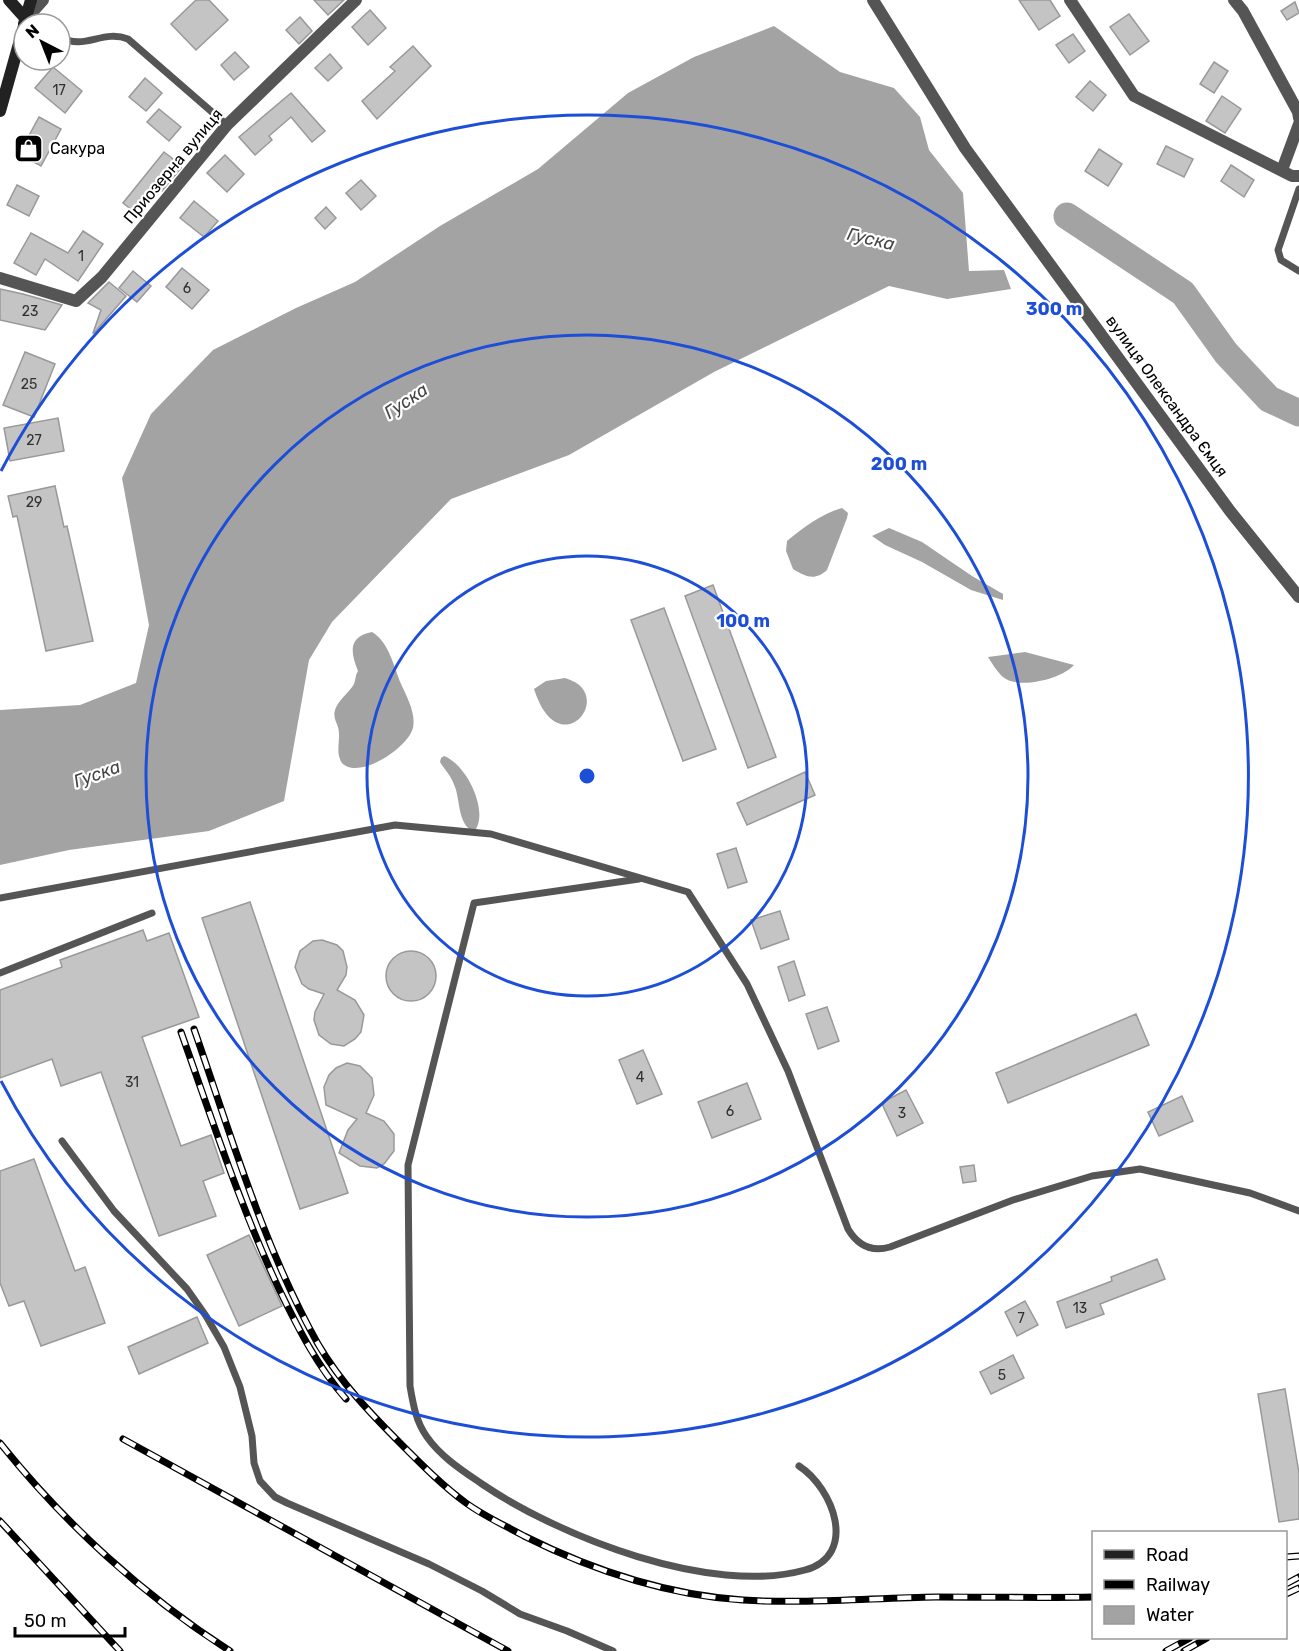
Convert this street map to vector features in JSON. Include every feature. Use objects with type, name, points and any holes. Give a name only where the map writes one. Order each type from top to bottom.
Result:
[{"type":"main road","points":[[9,0],[18,12]]},
{"type":"main road","points":[[0,111],[12,72]]},
{"type":"street","name":"Приозерна вулиця","points":[[0,278],[76,301],[102,277],[227,125],[356,0]]},
{"type":"street","name":"вулиця Олександра Ємця","points":[[873,0],[965,148],[1230,511],[1299,597]]},
{"type":"street","points":[[1070,0],[1134,96],[1292,176],[1299,176]]},
{"type":"street","points":[[1234,0],[1243,11],[1298,112],[1299,118]]},
{"type":"street","points":[[1282,171],[1299,124]]},
{"type":"lane","points":[[72,44],[117,35],[128,39],[227,125]]},
{"type":"lane","points":[[1299,189],[1278,250],[1281,260],[1299,271]]},
{"type":"lane","points":[[0,898],[395,825],[491,834],[688,892],[747,984],[788,1071],[849,1229],[857,1241],[863,1245],[876,1249],[890,1247],[1013,1200],[1092,1176],[1140,1169],[1250,1193],[1299,1211]]},
{"type":"lane","points":[[642,878],[474,903],[408,1165],[410,1386],[415,1411],[419,1424],[441,1453],[492,1491],[533,1514],[565,1530],[619,1551],[674,1566],[711,1572],[778,1575],[806,1569],[823,1561],[832,1548],[836,1533],[835,1516],[821,1485],[811,1473],[800,1466]]},
{"type":"lane","points":[[0,973],[152,914]]},
{"type":"lane","points":[[62,1141],[114,1210],[187,1289],[207,1316],[224,1347],[240,1387],[252,1436],[256,1472],[266,1489],[287,1503],[449,1573],[520,1614],[613,1651]]},
{"type":"water","points":[[774,26],[840,72],[894,88],[920,117],[929,150],[963,193],[969,271],[1004,270],[1011,289],[947,299],[889,286],[714,372],[569,455],[451,499],[332,622],[309,660],[284,801],[209,831],[69,850],[0,865],[0,710],[80,705],[136,683],[149,625],[122,478],[151,414],[213,350],[296,308],[355,282],[440,226],[538,169],[628,93],[694,57]]},
{"type":"water","points":[[842,508],[848,513],[847,518],[827,570],[818,576],[810,577],[793,569],[786,551],[787,541],[820,517]]},
{"type":"water","points":[[889,528],[922,542],[1003,594],[1003,600],[971,590],[872,536]]},
{"type":"water","points":[[372,632],[383,642],[390,655],[410,705],[414,722],[409,735],[395,751],[374,763],[354,768],[346,766],[340,760],[339,731],[334,712],[354,684],[358,671],[353,652],[355,642],[364,634]]},
{"type":"water","points":[[1025,652],[1074,665],[1060,675],[1040,681],[1019,683],[1003,677],[988,657]]},
{"type":"water","points":[[565,678],[580,686],[586,697],[586,709],[579,719],[569,724],[557,723],[545,712],[534,689],[546,681]]},
{"type":"water","points":[[444,756],[460,768],[473,788],[477,799],[479,820],[476,829],[472,831],[464,823],[454,783],[440,762]]},
{"type":"building","points":[[196,0],[209,0],[228,20],[196,50],[171,24]]},
{"type":"building","points":[[314,0],[344,0],[328,15]]},
{"type":"building","points":[[1019,0],[1050,0],[1060,16],[1039,30]]},
{"type":"building","points":[[1295,2],[1299,13],[1287,20],[1281,11]]},
{"type":"building","points":[[370,10],[386,28],[368,45],[352,27]]},
{"type":"building","points":[[1129,14],[1149,41],[1130,55],[1110,27]]},
{"type":"building","points":[[300,17],[312,31],[299,44],[286,30]]},
{"type":"building","points":[[1073,34],[1085,51],[1069,63],[1056,45]]},
{"type":"building","points":[[413,46],[431,66],[377,119],[362,101],[395,71],[390,67]]},
{"type":"building","points":[[235,52],[249,67],[234,80],[221,65]]},
{"type":"building","points":[[330,54],[342,68],[328,81],[315,68]]},
{"type":"building","points":[[1214,62],[1228,71],[1214,93],[1200,84]]},
{"type":"building","points":[[49,72],[59,72],[82,91],[65,113],[35,88]]},
{"type":"building","points":[[145,78],[162,93],[146,111],[129,97]]},
{"type":"building","points":[[1090,81],[1106,95],[1093,111],[1076,97]]},
{"type":"building","points":[[291,93],[325,131],[312,142],[291,117],[269,136],[272,140],[255,155],[239,137]]},
{"type":"building","points":[[1222,96],[1241,109],[1225,133],[1206,121]]},
{"type":"building","points":[[159,109],[181,127],[169,141],[147,122]]},
{"type":"building","points":[[39,117],[61,129],[41,166],[19,154]]},
{"type":"building","points":[[1166,146],[1193,159],[1184,177],[1157,164]]},
{"type":"building","points":[[1099,149],[1122,164],[1108,186],[1085,171]]},
{"type":"building","points":[[164,152],[181,165],[181,168],[162,191],[158,188],[138,215],[123,203]]},
{"type":"building","points":[[225,155],[244,174],[227,192],[207,173]]},
{"type":"building","points":[[1231,165],[1254,180],[1244,197],[1221,181]]},
{"type":"building","points":[[361,180],[376,196],[361,210],[346,193]]},
{"type":"building","points":[[17,185],[39,196],[29,216],[7,205]]},
{"type":"building","points":[[194,201],[218,221],[204,237],[180,218]]},
{"type":"building","points":[[326,207],[336,218],[325,229],[315,218]]},
{"type":"building","points":[[83,231],[103,244],[78,281],[45,259],[36,275],[14,263],[31,233],[68,253]]},
{"type":"building","points":[[182,268],[209,290],[192,309],[166,287]]},
{"type":"building","points":[[133,271],[151,286],[137,302],[119,288]]},
{"type":"building","points":[[109,282],[126,296],[93,333],[101,310],[88,303]]},
{"type":"building","points":[[0,289],[62,305],[45,330],[0,320]]},
{"type":"building","points":[[25,352],[55,364],[34,417],[3,405]]},
{"type":"building","points":[[58,418],[64,451],[10,461],[4,428]]},
{"type":"building","points":[[55,486],[64,527],[67,526],[93,641],[46,651],[17,516],[13,517],[8,496]]},
{"type":"building","points":[[713,585],[776,757],[748,768],[685,596]]},
{"type":"building","points":[[664,608],[716,749],[683,761],[631,620]]},
{"type":"building","points":[[805,772],[815,795],[747,825],[737,803]]},
{"type":"building","points":[[736,848],[747,882],[728,888],[717,854]]},
{"type":"building","points":[[250,902],[348,1193],[300,1209],[202,918]]},
{"type":"building","points":[[780,911],[789,939],[761,949],[751,920]]},
{"type":"building","points":[[143,930],[147,941],[169,933],[199,1017],[142,1037],[181,1146],[211,1135],[224,1173],[203,1181],[216,1216],[159,1236],[101,1072],[61,1086],[52,1059],[0,1078],[0,990],[62,967],[60,960]]},
{"type":"building","points":[[322,940],[337,945],[343,951],[347,967],[346,975],[337,990],[355,1000],[364,1015],[361,1032],[344,1046],[331,1044],[319,1035],[314,1020],[315,1012],[324,994],[302,984],[295,967],[300,951],[313,941]]},
{"type":"building","points":[[406,951],[416,951],[429,958],[436,971],[436,981],[429,994],[416,1001],[406,1001],[397,997],[390,990],[386,981],[386,971],[390,962],[397,955]]},
{"type":"building","points":[[794,961],[805,995],[789,1001],[778,967]]},
{"type":"building","points":[[827,1007],[839,1041],[818,1049],[806,1014]]},
{"type":"building","points":[[1136,1014],[1149,1045],[1008,1103],[996,1073]]},
{"type":"building","points":[[643,1050],[662,1094],[637,1104],[619,1060]]},
{"type":"building","points":[[347,1063],[360,1066],[372,1078],[374,1095],[366,1113],[384,1121],[394,1134],[394,1151],[384,1164],[377,1168],[360,1166],[339,1153],[348,1130],[357,1119],[326,1105],[324,1087],[329,1075],[336,1068]]},
{"type":"building","points":[[747,1083],[761,1119],[712,1138],[698,1102]]},
{"type":"building","points":[[906,1090],[923,1123],[897,1136],[883,1102]]},
{"type":"building","points":[[1182,1096],[1193,1121],[1159,1136],[1148,1112]]},
{"type":"building","points":[[34,1159],[75,1271],[85,1267],[105,1323],[41,1346],[24,1301],[9,1306],[0,1283],[0,1171]]},
{"type":"building","points":[[974,1165],[976,1181],[963,1183],[960,1167]]},
{"type":"building","points":[[249,1235],[282,1306],[239,1326],[207,1255]]},
{"type":"building","points":[[1157,1259],[1165,1279],[1100,1304],[1104,1314],[1066,1328],[1057,1302],[1112,1281],[1111,1277]]},
{"type":"building","points":[[1025,1301],[1038,1325],[1017,1336],[1005,1312]]},
{"type":"building","points":[[197,1317],[208,1343],[139,1374],[128,1347]]},
{"type":"building","points":[[1013,1355],[1024,1378],[991,1394],[980,1372]]},
{"type":"building","points":[[1285,1389],[1299,1473],[1299,1519],[1279,1522],[1258,1394]]},
{"type":"waterway","name":"Гуска","points":[[1067,216],[1183,293],[1226,353],[1269,399],[1299,413]]},
{"type":"railway","points":[[194,1029],[264,1229],[298,1307],[318,1344],[357,1398],[379,1422],[433,1476],[473,1508],[524,1536],[576,1560],[630,1579],[686,1593],[743,1600],[791,1601],[936,1597],[1092,1597]]},
{"type":"railway","points":[[181,1032],[227,1162],[265,1258],[309,1346],[346,1399]]},
{"type":"railway","points":[[123,1439],[508,1651]]},
{"type":"railway","points":[[0,1443],[51,1502],[107,1556],[167,1607],[230,1651]]},
{"type":"railway","points":[[0,1521],[120,1651]]},
{"type":"railway","points":[[1287,1557],[1299,1556]]},
{"type":"railway","points":[[1287,1583],[1299,1577]]},
{"type":"railway","points":[[1287,1594],[1299,1588]]},
{"type":"railway","points":[[1166,1651],[1188,1639]]},
{"type":"railway","points":[[1184,1651],[1205,1639]]},
{"type":"place","name":"Сакура","points":[[29,148]]}]
